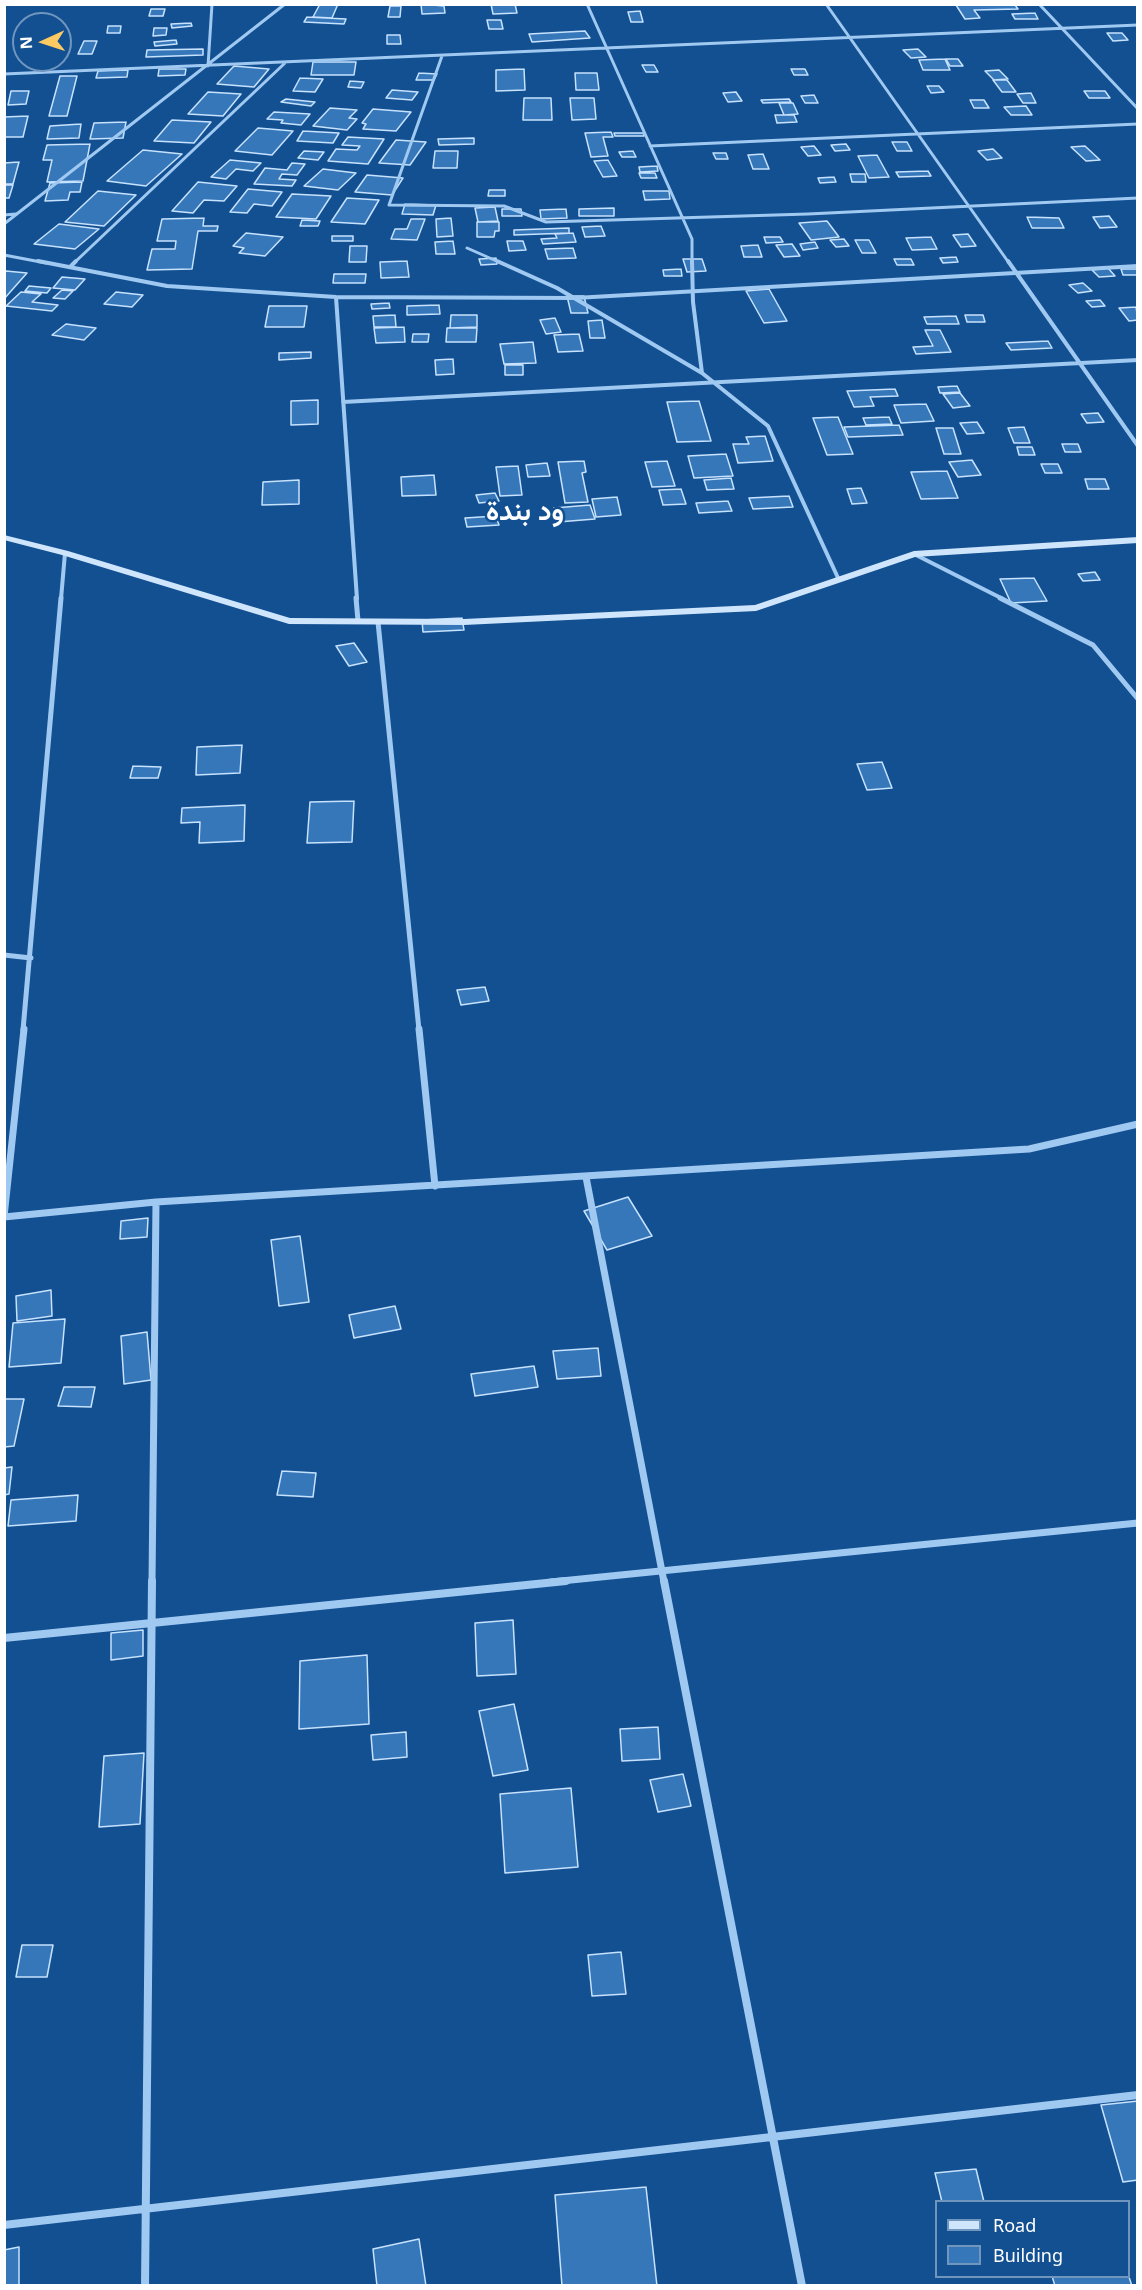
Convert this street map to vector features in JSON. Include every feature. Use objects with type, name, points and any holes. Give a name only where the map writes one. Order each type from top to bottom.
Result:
[{"type":"street","points":[[208,66],[212,4]]},
{"type":"street","points":[[4,224],[285,4]]},
{"type":"street","points":[[587,4],[605,49],[692,239],[693,291],[702,373]]},
{"type":"street","points":[[826,4],[1137,446]]},
{"type":"street","points":[[1039,4],[1137,109]]},
{"type":"street","points":[[4,74],[1137,26]]},
{"type":"street","points":[[442,56],[389,205],[504,207],[546,222],[1137,198]]},
{"type":"street","points":[[70,267],[286,63]]},
{"type":"street","points":[[650,146],[1137,124]]},
{"type":"street","points":[[4,215],[17,214]]},
{"type":"street","points":[[467,248],[575,298],[702,373],[768,426],[839,580]]},
{"type":"street","points":[[4,255],[168,286],[336,297],[575,298],[1137,266]]},
{"type":"street","points":[[336,297],[358,621]]},
{"type":"street","points":[[343,402],[1137,360]]},
{"type":"street","points":[[4,537],[65,552],[289,621],[378,622],[464,622],[756,608],[915,554],[1137,540]]},
{"type":"street","points":[[65,552],[32,958],[4,1217],[156,1202],[1029,1149],[1137,1124]]},
{"type":"street","points":[[915,554],[1094,645],[1137,699]]},
{"type":"street","points":[[378,622],[435,1186]]},
{"type":"street","points":[[4,955],[32,958]]},
{"type":"street","points":[[586,1177],[771,2138],[802,2286]]},
{"type":"street","points":[[145,2286],[156,1202]]},
{"type":"street","points":[[4,1638],[1137,1523]]},
{"type":"street","points":[[4,2225],[1137,2096]]},
{"type":"building","points":[[320,4],[338,4],[332,18],[313,17]]},
{"type":"building","points":[[421,4],[444,6],[445,13],[422,14]]},
{"type":"building","points":[[491,4],[515,4],[517,13],[493,14]]},
{"type":"building","points":[[956,5],[1015,5],[1018,9],[974,10],[980,18],[965,19]]},
{"type":"building","points":[[390,6],[401,6],[400,17],[388,17]]},
{"type":"building","points":[[151,9],[165,9],[163,16],[149,16]]},
{"type":"building","points":[[640,11],[643,22],[631,22],[628,12]]},
{"type":"building","points":[[1035,13],[1038,19],[1015,19],[1012,14]]},
{"type":"building","points":[[307,17],[346,19],[344,24],[304,22]]},
{"type":"building","points":[[487,20],[501,20],[503,29],[489,29]]},
{"type":"building","points":[[191,23],[192,26],[172,28],[171,24]]},
{"type":"building","points":[[108,26],[121,26],[120,33],[107,33]]},
{"type":"building","points":[[154,28],[167,28],[166,35],[153,36]]},
{"type":"building","points":[[585,31],[590,38],[532,42],[529,34]]},
{"type":"building","points":[[1107,33],[1122,33],[1128,40],[1113,41]]},
{"type":"building","points":[[387,35],[400,35],[401,44],[387,44]]},
{"type":"building","points":[[176,40],[177,44],[155,46],[154,42]]},
{"type":"building","points":[[84,41],[97,41],[92,54],[78,54]]},
{"type":"building","points":[[203,49],[203,55],[146,57],[147,50]]},
{"type":"building","points":[[918,49],[926,57],[911,58],[903,50]]},
{"type":"building","points":[[945,59],[950,70],[923,70],[919,60]]},
{"type":"building","points":[[946,59],[958,59],[963,66],[950,66]]},
{"type":"building","points":[[313,62],[356,62],[354,75],[311,75]]},
{"type":"building","points":[[642,65],[654,65],[658,72],[646,72]]},
{"type":"building","points":[[234,66],[269,69],[254,87],[217,84]]},
{"type":"building","points":[[159,69],[186,69],[185,75],[158,76]]},
{"type":"building","points":[[524,69],[525,90],[496,91],[496,70]]},
{"type":"building","points":[[791,69],[805,69],[808,75],[794,75]]},
{"type":"building","points":[[128,70],[127,77],[96,78],[98,71]]},
{"type":"building","points":[[999,70],[1008,79],[994,80],[985,71]]},
{"type":"building","points":[[419,73],[437,74],[434,80],[416,80]]},
{"type":"building","points":[[575,73],[597,73],[599,90],[576,90]]},
{"type":"building","points":[[60,76],[77,76],[67,116],[49,116]]},
{"type":"building","points":[[300,78],[323,79],[315,92],[293,91]]},
{"type":"building","points":[[993,80],[1007,80],[1016,92],[1002,92]]},
{"type":"building","points":[[350,81],[364,82],[361,88],[348,87]]},
{"type":"building","points":[[927,86],[939,86],[944,92],[931,93]]},
{"type":"building","points":[[392,90],[418,92],[412,100],[386,98]]},
{"type":"building","points":[[11,91],[29,91],[26,104],[8,105]]},
{"type":"building","points":[[1084,91],[1105,91],[1110,98],[1089,98]]},
{"type":"building","points":[[208,92],[241,94],[223,116],[188,114]]},
{"type":"building","points":[[736,92],[742,101],[728,102],[723,93]]},
{"type":"building","points":[[1031,93],[1036,103],[1023,103],[1017,94]]},
{"type":"building","points":[[814,95],[818,103],[805,103],[801,96]]},
{"type":"building","points":[[524,98],[551,98],[552,120],[523,120]]},
{"type":"building","points":[[570,98],[594,98],[596,119],[572,120]]},
{"type":"building","points":[[286,99],[315,102],[311,106],[281,102]]},
{"type":"building","points":[[789,99],[791,102],[763,103],[761,100]]},
{"type":"building","points":[[970,100],[984,100],[989,108],[974,108]]},
{"type":"building","points":[[779,103],[793,103],[798,114],[784,115]]},
{"type":"building","points":[[1026,106],[1032,115],[1011,115],[1004,107]]},
{"type":"building","points":[[330,108],[357,110],[349,118],[357,119],[347,130],[313,126]]},
{"type":"building","points":[[373,109],[411,112],[396,131],[363,129],[366,124],[362,123]]},
{"type":"building","points":[[274,112],[310,114],[301,125],[267,119]]},
{"type":"building","points":[[775,115],[794,115],[797,122],[777,123]]},
{"type":"building","points":[[28,116],[23,137],[4,137],[4,117]]},
{"type":"building","points":[[172,120],[211,122],[194,143],[154,141]]},
{"type":"building","points":[[126,122],[123,138],[90,139],[94,123]]},
{"type":"building","points":[[81,124],[79,138],[47,139],[50,126]]},
{"type":"building","points":[[258,128],[293,131],[272,155],[235,151]]},
{"type":"building","points":[[303,131],[339,133],[333,143],[297,141]]},
{"type":"building","points":[[611,132],[613,137],[603,137],[608,156],[591,157],[585,133]]},
{"type":"building","points":[[614,133],[644,133],[644,136],[615,136]]},
{"type":"building","points":[[348,137],[384,139],[368,164],[328,161],[336,149],[357,150],[360,146],[342,145]]},
{"type":"building","points":[[474,138],[474,144],[439,145],[438,139]]},
{"type":"building","points":[[396,140],[426,142],[410,165],[379,163]]},
{"type":"building","points":[[892,142],[907,142],[912,151],[897,151]]},
{"type":"building","points":[[90,144],[83,181],[47,182],[52,160],[43,160],[47,145]]},
{"type":"building","points":[[846,144],[850,150],[835,151],[831,145]]},
{"type":"building","points":[[814,146],[821,155],[808,156],[801,147]]},
{"type":"building","points":[[1085,146],[1100,160],[1086,161],[1071,147]]},
{"type":"building","points":[[993,149],[1002,158],[987,160],[978,151]]},
{"type":"building","points":[[143,150],[182,154],[146,186],[107,181]]},
{"type":"building","points":[[304,151],[324,152],[318,160],[298,158]]},
{"type":"building","points":[[435,151],[458,151],[457,168],[433,168]]},
{"type":"building","points":[[633,151],[636,157],[622,157],[619,152]]},
{"type":"building","points":[[713,153],[726,153],[728,159],[716,159]]},
{"type":"building","points":[[763,154],[769,169],[753,169],[748,155]]},
{"type":"building","points":[[877,155],[889,177],[869,178],[858,156]]},
{"type":"building","points":[[230,160],[261,163],[253,171],[236,169],[226,179],[211,177]]},
{"type":"building","points":[[608,160],[617,176],[603,177],[594,161]]},
{"type":"building","points":[[19,162],[13,184],[4,184],[4,163]]},
{"type":"building","points":[[292,163],[305,164],[297,175],[282,174],[279,179],[296,180],[292,186],[254,184],[265,168],[287,170]]},
{"type":"building","points":[[657,166],[658,171],[640,172],[639,167]]},
{"type":"building","points":[[323,169],[356,173],[338,190],[304,186]]},
{"type":"building","points":[[928,171],[931,176],[899,177],[896,172]]},
{"type":"building","points":[[639,173],[655,173],[657,178],[641,178]]},
{"type":"building","points":[[850,174],[865,174],[866,182],[852,182]]},
{"type":"building","points":[[367,175],[403,178],[392,195],[355,192]]},
{"type":"building","points":[[834,177],[836,182],[820,183],[818,178]]},
{"type":"building","points":[[82,182],[80,192],[70,192],[68,200],[45,201],[50,183]]},
{"type":"building","points":[[198,182],[237,186],[224,201],[204,200],[193,213],[172,211]]},
{"type":"building","points":[[4,185],[13,185],[9,198],[4,198]]},
{"type":"building","points":[[248,189],[282,192],[272,206],[254,204],[247,213],[230,212]]},
{"type":"building","points":[[489,190],[505,190],[505,196],[488,196]]},
{"type":"building","points":[[98,191],[136,195],[104,226],[65,222]]},
{"type":"building","points":[[643,191],[669,191],[670,199],[645,200]]},
{"type":"building","points":[[292,194],[331,196],[316,219],[276,217]]},
{"type":"building","points":[[347,198],[379,200],[365,224],[331,222]]},
{"type":"building","points":[[405,204],[436,205],[433,215],[402,214]]},
{"type":"building","points":[[495,207],[498,221],[478,222],[475,208]]},
{"type":"building","points":[[614,208],[614,216],[579,216],[579,209]]},
{"type":"building","points":[[502,209],[521,209],[522,216],[502,216]]},
{"type":"building","points":[[566,209],[567,218],[541,219],[540,210]]},
{"type":"building","points":[[1109,216],[1117,227],[1100,228],[1093,217]]},
{"type":"building","points":[[1027,217],[1059,218],[1064,228],[1032,228]]},
{"type":"building","points":[[204,218],[203,226],[218,226],[217,231],[198,231],[192,269],[147,270],[152,249],[175,249],[176,241],[157,241],[162,219]]},
{"type":"building","points":[[451,218],[453,236],[437,237],[436,219]]},
{"type":"building","points":[[411,219],[425,219],[417,240],[391,239],[395,229],[407,229]]},
{"type":"building","points":[[302,220],[320,221],[318,226],[300,226]]},
{"type":"building","points":[[827,221],[839,237],[811,240],[799,223]]},
{"type":"building","points":[[477,222],[499,222],[499,231],[495,231],[494,237],[477,237]]},
{"type":"building","points":[[59,224],[99,229],[75,249],[34,244]]},
{"type":"building","points":[[601,226],[605,236],[585,237],[582,227]]},
{"type":"building","points":[[569,228],[569,233],[514,235],[514,230]]},
{"type":"building","points":[[246,233],[283,237],[265,256],[239,253],[244,248],[233,246]]},
{"type":"building","points":[[573,233],[576,242],[543,244],[541,239],[557,238],[555,234]]},
{"type":"building","points":[[968,234],[976,246],[961,247],[953,235]]},
{"type":"building","points":[[332,236],[353,236],[353,241],[332,241]]},
{"type":"building","points":[[764,237],[780,237],[783,242],[766,243]]},
{"type":"building","points":[[931,237],[937,249],[912,250],[906,238]]},
{"type":"building","points":[[844,239],[849,246],[836,247],[830,240]]},
{"type":"building","points":[[855,240],[869,240],[876,253],[862,253]]},
{"type":"building","points":[[453,241],[455,254],[436,254],[435,242]]},
{"type":"building","points":[[507,241],[523,241],[526,250],[509,251]]},
{"type":"building","points":[[815,242],[818,248],[803,250],[800,244]]},
{"type":"building","points":[[792,244],[800,256],[784,257],[776,245]]},
{"type":"building","points":[[758,245],[762,257],[744,257],[741,246]]},
{"type":"building","points":[[350,246],[367,246],[366,262],[349,262]]},
{"type":"building","points":[[573,248],[576,258],[548,259],[545,249]]},
{"type":"building","points":[[956,257],[958,262],[943,263],[940,258]]},
{"type":"building","points":[[496,258],[497,264],[481,265],[479,259]]},
{"type":"building","points":[[683,259],[702,259],[706,271],[687,272]]},
{"type":"building","points":[[894,259],[911,259],[914,265],[897,265]]},
{"type":"building","points":[[407,261],[409,277],[381,278],[380,262]]},
{"type":"building","points":[[1108,268],[1115,276],[1099,277],[1092,270]]},
{"type":"building","points":[[681,269],[682,276],[664,276],[663,270]]},
{"type":"building","points":[[1121,269],[1137,269],[1138,275],[1123,275]]},
{"type":"building","points":[[6,271],[27,273],[4,299],[4,273]]},
{"type":"building","points":[[334,274],[366,274],[365,283],[333,283]]},
{"type":"building","points":[[62,277],[85,279],[75,290],[53,288]]},
{"type":"building","points":[[1083,283],[1092,291],[1078,293],[1069,285]]},
{"type":"building","points":[[29,286],[51,288],[47,293],[25,291]]},
{"type":"building","points":[[769,289],[787,321],[764,323],[746,291]]},
{"type":"building","points":[[62,290],[73,291],[65,299],[53,298]]},
{"type":"building","points":[[21,292],[41,294],[32,302],[58,305],[52,311],[6,306]]},
{"type":"building","points":[[116,292],[143,295],[132,307],[104,304]]},
{"type":"building","points":[[567,296],[584,296],[588,313],[571,313]]},
{"type":"building","points":[[1100,300],[1105,306],[1092,307],[1086,301]]},
{"type":"building","points":[[389,303],[390,308],[372,309],[371,304]]},
{"type":"building","points":[[439,305],[440,314],[407,315],[407,306]]},
{"type":"building","points":[[269,306],[307,306],[304,327],[265,327]]},
{"type":"building","points":[[1136,307],[1138,320],[1129,321],[1119,308]]},
{"type":"building","points":[[395,315],[396,327],[374,327],[373,316]]},
{"type":"building","points":[[451,315],[477,315],[477,327],[450,328]]},
{"type":"building","points":[[965,315],[983,315],[985,322],[967,322]]},
{"type":"building","points":[[956,316],[959,324],[927,324],[924,317]]},
{"type":"building","points":[[555,318],[561,332],[546,334],[540,320]]},
{"type":"building","points":[[602,320],[605,338],[590,338],[588,321]]},
{"type":"building","points":[[66,324],[96,328],[84,340],[52,335]]},
{"type":"building","points":[[404,327],[405,342],[376,343],[374,328]]},
{"type":"building","points":[[447,328],[477,328],[476,342],[446,342]]},
{"type":"building","points":[[925,330],[940,330],[951,352],[916,354],[913,347],[933,346]]},
{"type":"building","points":[[413,334],[429,334],[428,342],[412,342]]},
{"type":"building","points":[[579,334],[583,351],[558,352],[554,335]]},
{"type":"building","points":[[1048,341],[1052,348],[1011,350],[1006,343]]},
{"type":"building","points":[[533,342],[536,363],[504,364],[500,344]]},
{"type":"building","points":[[311,352],[311,358],[279,360],[279,353]]},
{"type":"building","points":[[453,359],[454,374],[436,375],[435,360]]},
{"type":"building","points":[[505,365],[523,365],[523,375],[505,375]]},
{"type":"building","points":[[957,386],[960,392],[940,393],[938,387]]},
{"type":"building","points":[[895,389],[898,396],[870,397],[874,406],[854,407],[847,391]]},
{"type":"building","points":[[960,393],[970,406],[953,408],[943,394]]},
{"type":"building","points":[[318,400],[318,424],[291,425],[291,401]]},
{"type":"building","points":[[699,401],[711,441],[677,442],[667,402]]},
{"type":"building","points":[[926,404],[934,421],[901,423],[894,405]]},
{"type":"building","points":[[1098,413],[1104,422],[1087,423],[1081,414]]},
{"type":"building","points":[[838,417],[853,454],[827,455],[813,418]]},
{"type":"building","points":[[889,417],[892,424],[866,425],[863,418]]},
{"type":"building","points":[[977,422],[984,433],[967,434],[960,423]]},
{"type":"building","points":[[899,425],[903,435],[848,437],[844,427]]},
{"type":"building","points":[[1024,427],[1030,443],[1014,443],[1008,428]]},
{"type":"building","points":[[936,428],[953,428],[961,454],[944,454]]},
{"type":"building","points":[[765,436],[773,461],[738,463],[733,444],[749,444],[746,437]]},
{"type":"building","points":[[1062,444],[1078,444],[1081,452],[1065,452]]},
{"type":"building","points":[[1017,447],[1032,447],[1035,455],[1019,455]]},
{"type":"building","points":[[726,454],[733,476],[694,478],[688,456]]},
{"type":"building","points":[[972,460],[981,475],[958,477],[949,462]]},
{"type":"building","points":[[584,461],[586,472],[582,473],[588,502],[565,503],[558,462]]},
{"type":"building","points":[[667,461],[675,486],[652,487],[645,462]]},
{"type":"building","points":[[547,463],[550,476],[528,477],[526,465]]},
{"type":"building","points":[[1041,464],[1058,464],[1062,473],[1045,473]]},
{"type":"building","points":[[518,466],[522,495],[500,496],[496,467]]},
{"type":"building","points":[[947,471],[958,498],[921,499],[911,472]]},
{"type":"building","points":[[434,475],[436,495],[402,496],[401,477]]},
{"type":"building","points":[[731,478],[734,489],[707,490],[704,480]]},
{"type":"building","points":[[1085,479],[1105,479],[1109,489],[1088,489]]},
{"type":"building","points":[[299,480],[299,504],[262,505],[263,482]]},
{"type":"building","points":[[861,488],[867,503],[852,504],[847,489]]},
{"type":"building","points":[[681,489],[686,504],[663,505],[659,490]]},
{"type":"building","points":[[495,493],[499,501],[479,503],[476,495]]},
{"type":"building","points":[[789,496],[793,507],[753,509],[749,498]]},
{"type":"building","points":[[617,497],[621,515],[596,517],[592,499]]},
{"type":"building","points":[[728,501],[732,511],[699,513],[696,503]]},
{"type":"building","points":[[590,505],[595,519],[558,522],[554,508]]},
{"type":"building","points":[[496,516],[499,525],[467,527],[465,518]]},
{"type":"building","points":[[1095,572],[1100,580],[1083,581],[1078,574]]},
{"type":"building","points":[[1034,578],[1047,601],[1011,603],[1000,579]]},
{"type":"building","points":[[462,618],[464,630],[423,632],[422,620]]},
{"type":"building","points":[[354,643],[367,662],[349,666],[336,646]]},
{"type":"building","points":[[242,745],[240,773],[196,775],[197,747]]},
{"type":"building","points":[[882,762],[892,788],[867,790],[857,764]]},
{"type":"building","points":[[133,766],[161,767],[158,778],[130,778]]},
{"type":"building","points":[[354,801],[352,842],[307,843],[310,802]]},
{"type":"building","points":[[245,805],[244,841],[199,843],[200,822],[181,823],[182,808]]},
{"type":"building","points":[[485,987],[489,1001],[461,1005],[457,990]]},
{"type":"building","points":[[628,1197],[652,1236],[607,1250],[584,1211]]},
{"type":"building","points":[[148,1218],[147,1237],[120,1239],[121,1221]]},
{"type":"building","points":[[300,1236],[309,1302],[279,1306],[271,1240]]},
{"type":"building","points":[[51,1290],[52,1316],[17,1321],[16,1296]]},
{"type":"building","points":[[395,1306],[401,1329],[354,1338],[349,1315]]},
{"type":"building","points":[[65,1319],[61,1363],[9,1367],[13,1323]]},
{"type":"building","points":[[147,1332],[151,1380],[124,1384],[121,1336]]},
{"type":"building","points":[[598,1348],[601,1376],[557,1379],[553,1351]]},
{"type":"building","points":[[534,1366],[538,1387],[475,1396],[471,1374]]},
{"type":"building","points":[[64,1387],[95,1387],[91,1407],[58,1406]]},
{"type":"building","points":[[4,1399],[24,1399],[14,1446],[4,1447]]},
{"type":"building","points":[[12,1467],[9,1494],[4,1495],[4,1468]]},
{"type":"building","points":[[282,1471],[316,1473],[313,1497],[277,1495]]},
{"type":"building","points":[[78,1495],[76,1521],[8,1526],[11,1500]]},
{"type":"building","points":[[513,1620],[516,1674],[477,1676],[475,1623]]},
{"type":"building","points":[[143,1630],[143,1656],[111,1660],[111,1633]]},
{"type":"building","points":[[367,1655],[369,1724],[299,1729],[300,1661]]},
{"type":"building","points":[[514,1704],[528,1770],[493,1776],[479,1711]]},
{"type":"building","points":[[658,1727],[660,1759],[622,1761],[620,1729]]},
{"type":"building","points":[[406,1732],[407,1757],[373,1760],[371,1735]]},
{"type":"building","points":[[144,1753],[140,1824],[99,1827],[104,1756]]},
{"type":"building","points":[[683,1774],[691,1806],[658,1812],[650,1780]]},
{"type":"building","points":[[571,1788],[578,1867],[505,1873],[500,1794]]},
{"type":"building","points":[[22,1945],[53,1945],[47,1977],[16,1977]]},
{"type":"building","points":[[621,1952],[626,1994],[592,1996],[588,1955]]},
{"type":"building","points":[[1138,2101],[1138,2180],[1123,2182],[1101,2105]]},
{"type":"building","points":[[976,2169],[984,2200],[942,2200],[935,2173]]},
{"type":"building","points":[[646,2187],[657,2286],[562,2286],[555,2195]]},
{"type":"building","points":[[419,2239],[426,2286],[377,2286],[373,2249]]},
{"type":"building","points":[[19,2247],[19,2286],[4,2286],[4,2250]]},
{"type":"building","points":[[1053,2278],[1129,2278],[1132,2286],[1055,2286]]},
{"type":"district","name":"ود بندة","points":[[525,512]]}]
